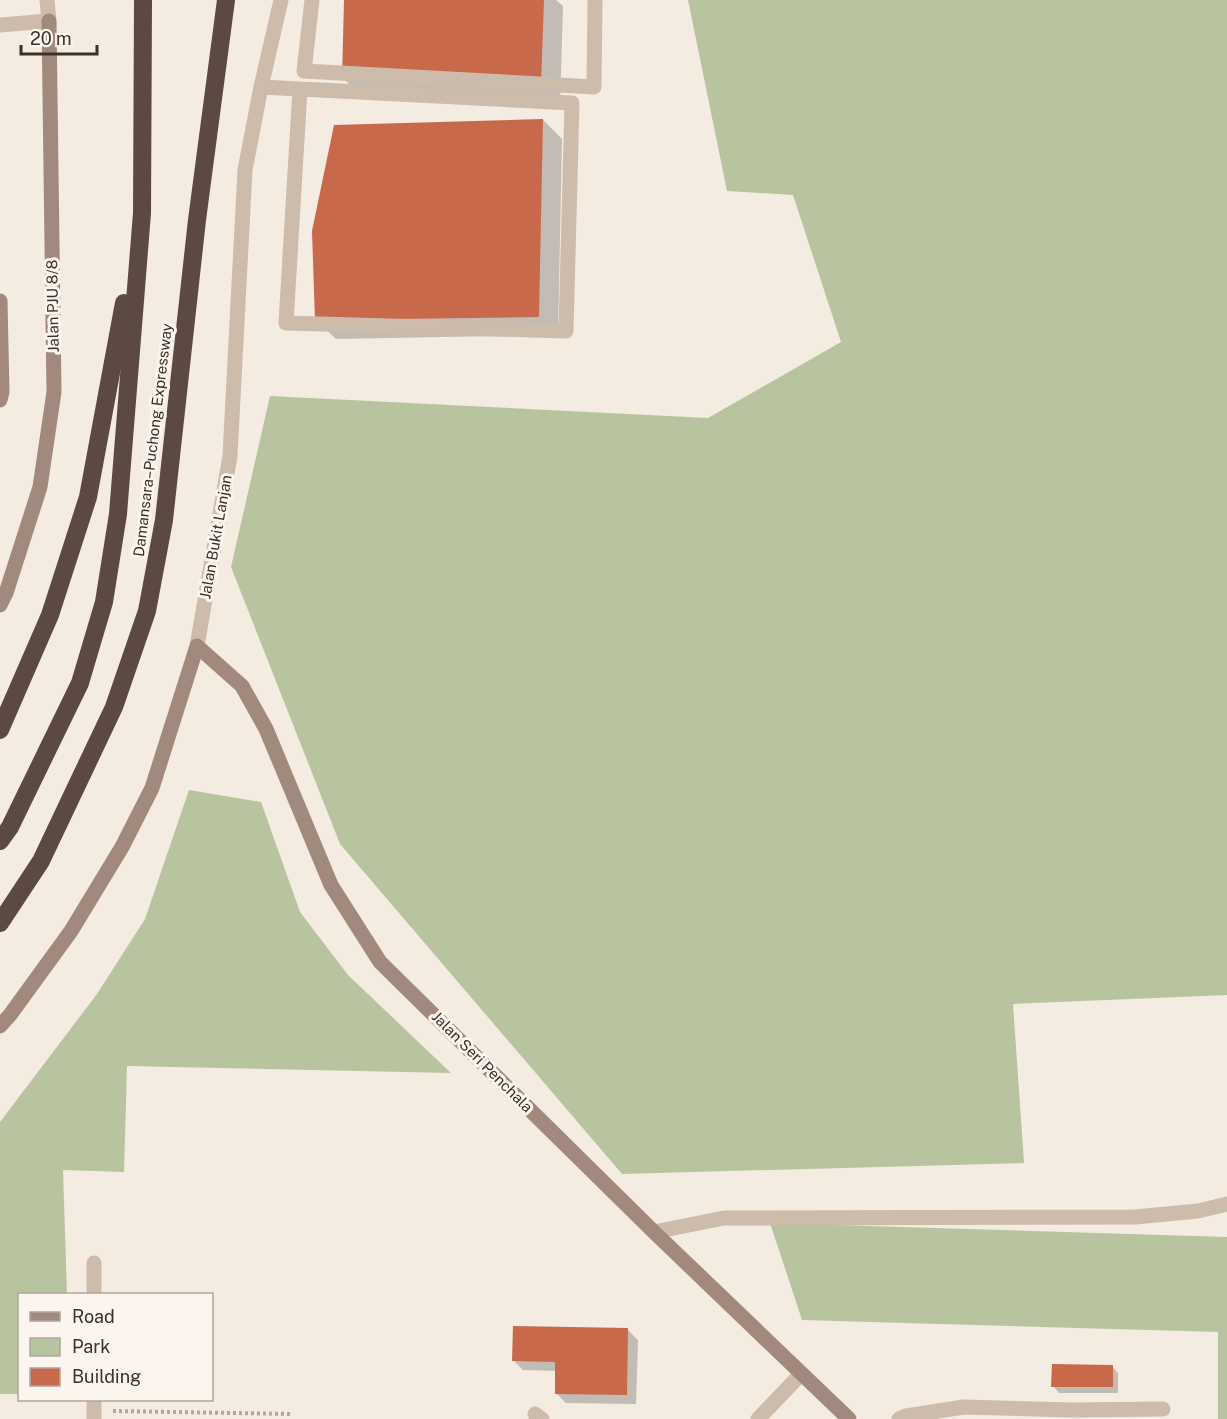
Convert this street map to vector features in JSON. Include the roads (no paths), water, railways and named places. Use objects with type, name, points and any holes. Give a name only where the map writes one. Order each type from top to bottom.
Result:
[{"type":"highway","name":"Damansara–Puchong Expressway","points":[[0,841],[10,827],[80,683],[104,602],[118,514],[141,213],[143,0]]},
{"type":"highway","name":"Damansara–Puchong Expressway","points":[[0,923],[41,861],[100,737],[114,706],[147,611],[164,520],[197,220],[226,0]]},
{"type":"highway","points":[[0,730],[50,615],[88,497],[141,213]]},
{"type":"street","name":"Jalan PJU 8/8","points":[[0,605],[6,593],[40,487],[54,392],[47,0]]},
{"type":"street","name":"Jalan Bukit Lanjan","points":[[0,1026],[71,931],[122,847],[152,788],[198,646],[230,456],[245,170],[281,0]]},
{"type":"street","points":[[312,0],[304,71],[594,87],[595,0]]},
{"type":"street","points":[[0,25],[49,21]]},
{"type":"street","points":[[261,87],[300,89],[572,103],[566,331],[286,323],[300,89]]},
{"type":"street","points":[[0,301],[1,394]]},
{"type":"street","name":"Jalan Seri Penchala","points":[[198,646],[242,686],[266,729],[330,885],[380,962],[654,1232],[849,1419]]},
{"type":"street","points":[[654,1232],[724,1218],[1135,1217],[1198,1211],[1227,1204]]},
{"type":"street","points":[[94,1263],[94,1293]]},
{"type":"street","points":[[758,1419],[801,1374]]},
{"type":"street","points":[[899,1419],[964,1407],[1073,1410],[1163,1409]]}]
